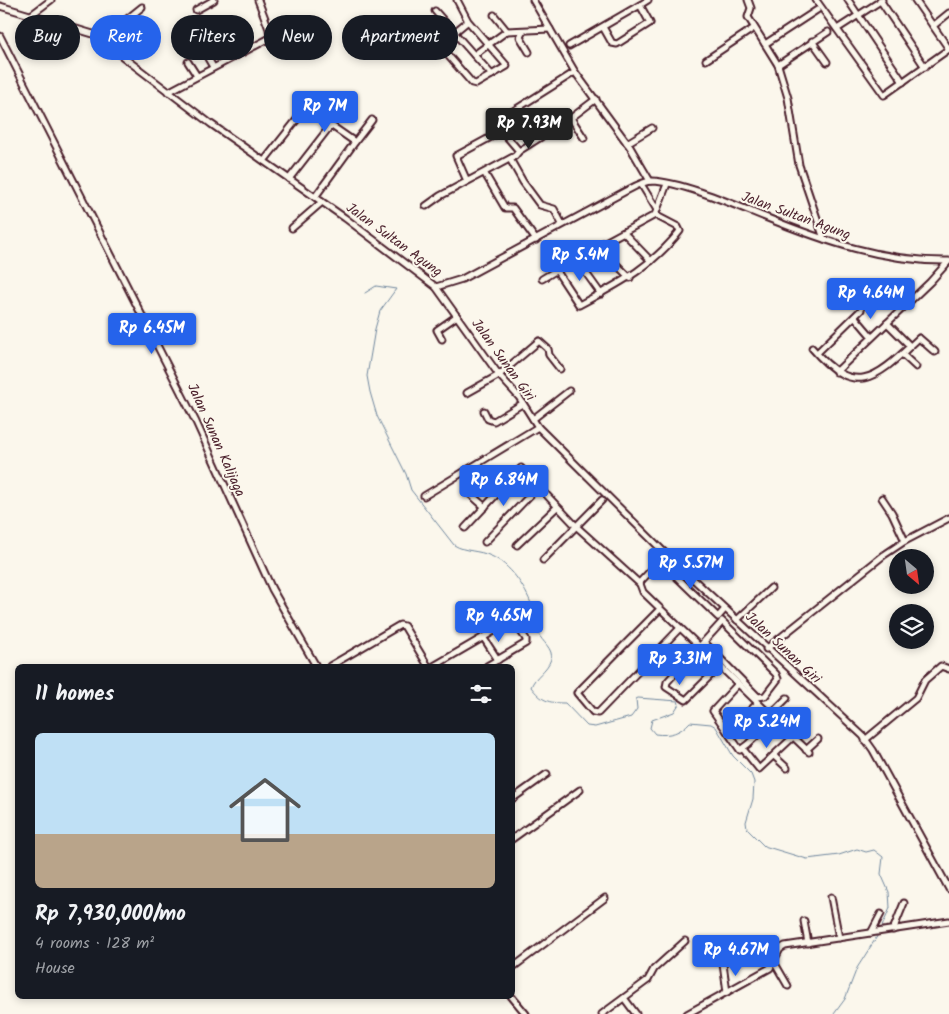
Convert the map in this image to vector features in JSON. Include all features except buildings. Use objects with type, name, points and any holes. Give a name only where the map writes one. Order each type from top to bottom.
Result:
[{"type":"street","points":[[31,15],[51,0]]},
{"type":"street","points":[[196,10],[214,0]]},
{"type":"street","points":[[168,92],[270,38],[269,29],[258,0]]},
{"type":"street","points":[[451,60],[472,83],[476,84],[507,66],[490,44],[468,21],[457,0]]},
{"type":"street","points":[[533,0],[550,29],[566,48],[576,72],[627,143],[650,181]]},
{"type":"street","points":[[566,48],[648,0]]},
{"type":"street","points":[[748,0],[752,8],[748,17],[778,65],[788,98],[801,173],[824,240]]},
{"type":"street","points":[[816,0],[838,29],[882,95],[886,95],[949,49],[915,0]]},
{"type":"street","points":[[848,0],[902,82]]},
{"type":"street","points":[[838,29],[881,0],[925,67]]},
{"type":"street","points":[[603,27],[612,43],[617,44],[650,23],[640,5]]},
{"type":"street","name":"Jalan Sultan Agung","points":[[0,6],[31,15]]},
{"type":"street","points":[[132,15],[142,7]]},
{"type":"street","points":[[765,44],[817,10]]},
{"type":"street","points":[[435,11],[439,15]]},
{"type":"street","points":[[933,26],[949,13]]},
{"type":"street","points":[[494,15],[507,31]]},
{"type":"street","points":[[458,29],[468,21]]},
{"type":"street","points":[[706,60],[754,28]]},
{"type":"street","points":[[474,55],[507,31],[550,29]]},
{"type":"street","points":[[523,31],[520,37],[529,52]]},
{"type":"street","points":[[778,65],[828,32]]},
{"type":"street","name":"Jalan Sunan Kalijaga","points":[[0,36],[196,422],[272,589],[315,664]]},
{"type":"street","points":[[458,37],[492,75]]},
{"type":"street","points":[[812,41],[827,62]]},
{"type":"street","name":"Jalan Sultan Agung","points":[[127,60],[168,92],[322,202],[436,287],[462,279],[562,224],[650,181],[667,184],[726,202],[824,240],[868,253],[948,262]]},
{"type":"street","points":[[209,60],[213,67]]},
{"type":"street","points":[[188,62],[197,76]]},
{"type":"street","points":[[519,151],[502,131],[498,123],[576,72]]},
{"type":"street","points":[[426,206],[510,159],[596,99]]},
{"type":"street","points":[[264,161],[305,109],[308,109],[356,142]]},
{"type":"street","points":[[571,118],[584,138]]},
{"type":"street","points":[[315,197],[372,120]]},
{"type":"street","points":[[289,179],[331,125]]},
{"type":"street","points":[[627,143],[652,128]]},
{"type":"street","points":[[467,182],[456,156],[477,147],[502,131]]},
{"type":"street","points":[[510,159],[522,182],[540,206],[554,209],[562,224]]},
{"type":"street","points":[[484,174],[505,208],[513,208],[536,240]]},
{"type":"street","points":[[556,270],[578,305],[630,278],[651,261],[680,231],[678,227],[656,213],[641,184]]},
{"type":"street","points":[[542,279],[656,213],[667,184]]},
{"type":"street","points":[[292,228],[322,202]]},
{"type":"street","points":[[624,233],[651,261]]},
{"type":"street","points":[[598,246],[630,278]]},
{"type":"street","points":[[576,259],[601,294]]},
{"type":"street","points":[[836,372],[930,282],[948,262]]},
{"type":"street","name":"Jalan Sunan Giri","points":[[436,287],[499,375],[519,397],[538,427],[666,554],[865,740],[949,889]]},
{"type":"street","points":[[816,353],[861,310]]},
{"type":"street","points":[[442,339],[437,330],[457,316]]},
{"type":"street","points":[[855,317],[872,337]]},
{"type":"street","points":[[887,323],[910,346]]},
{"type":"street","points":[[812,348],[836,372],[852,378],[874,376],[884,370],[919,338],[935,352]]},
{"type":"street","points":[[467,393],[499,375],[539,341],[548,349],[548,355],[560,368]]},
{"type":"street","points":[[902,354],[916,367]]},
{"type":"street","points":[[533,419],[569,391]]},
{"type":"street","points":[[484,411],[488,419],[494,421],[522,404]]},
{"type":"street","points":[[424,496],[538,427]]},
{"type":"street","points":[[465,528],[521,468],[577,527],[640,584],[643,592],[790,736],[808,751],[818,739]]},
{"type":"street","points":[[489,477],[501,490]]},
{"type":"street","points":[[485,542],[538,487]]},
{"type":"street","points":[[469,493],[485,507]]},
{"type":"street","points":[[882,498],[905,541]]},
{"type":"street","points":[[543,560],[602,500]]},
{"type":"street","points":[[517,545],[557,507]]},
{"type":"street","points":[[766,649],[869,566],[905,541],[949,518]]},
{"type":"street","points":[[640,584],[666,554]]},
{"type":"street","points":[[660,561],[718,616],[725,609]]},
{"type":"street","points":[[737,620],[770,588]]},
{"type":"street","points":[[660,608],[577,693],[593,712],[598,713],[680,628]]},
{"type":"street","points":[[437,664],[513,620],[526,639],[526,643],[491,664]]},
{"type":"street","points":[[704,642],[758,696],[763,697],[777,682],[776,674],[723,622],[699,647],[667,682],[668,689],[686,700],[719,666]]},
{"type":"street","points":[[333,664],[400,625],[404,626],[427,664]]},
{"type":"street","points":[[483,637],[498,660]]},
{"type":"street","points":[[865,740],[916,698],[929,675],[941,666],[949,669]]},
{"type":"street","points":[[738,685],[713,711],[740,750],[743,749],[758,769],[774,756],[804,718]]},
{"type":"street","points":[[743,749],[787,698]]},
{"type":"street","points":[[727,731],[757,704]]},
{"type":"street","points":[[774,756],[788,768]]},
{"type":"street","points":[[515,797],[547,774]]},
{"type":"street","points":[[515,837],[580,790]]},
{"type":"street","points":[[832,897],[839,938]]},
{"type":"street","points":[[515,966],[605,898]]},
{"type":"street","points":[[893,930],[904,903]]},
{"type":"street","points":[[873,933],[881,914]]},
{"type":"street","points":[[804,920],[808,942]]},
{"type":"street","points":[[688,1014],[770,968],[780,950],[785,946],[949,921]]},
{"type":"street","points":[[602,1014],[648,980],[654,968],[685,941]]},
{"type":"street","points":[[774,962],[788,986]]},
{"type":"street","points":[[723,964],[727,992]]},
{"type":"street","points":[[624,998],[636,1014]]},
{"type":"street","points":[[514,999],[526,1014]]},
{"type":"waterway","points":[[365,293],[376,286],[396,289],[380,311],[367,376],[377,416],[406,474],[411,490],[454,545],[486,554],[498,560],[510,570],[525,591],[532,606],[538,633],[551,652],[549,663],[531,687],[546,700],[565,703],[587,726],[595,727],[631,717],[637,709],[636,699],[638,698],[678,701],[679,704],[674,712],[652,720],[650,728],[655,734],[665,735],[674,733],[690,722],[711,724],[716,727],[733,756],[751,774],[754,782],[753,799],[746,822],[747,829],[764,846],[807,859],[839,855],[857,849],[866,852],[874,850],[883,857],[881,874],[889,892],[890,908],[881,929]]},
{"type":"waterway","points":[[834,1014],[845,999],[857,968],[878,935]]}]
